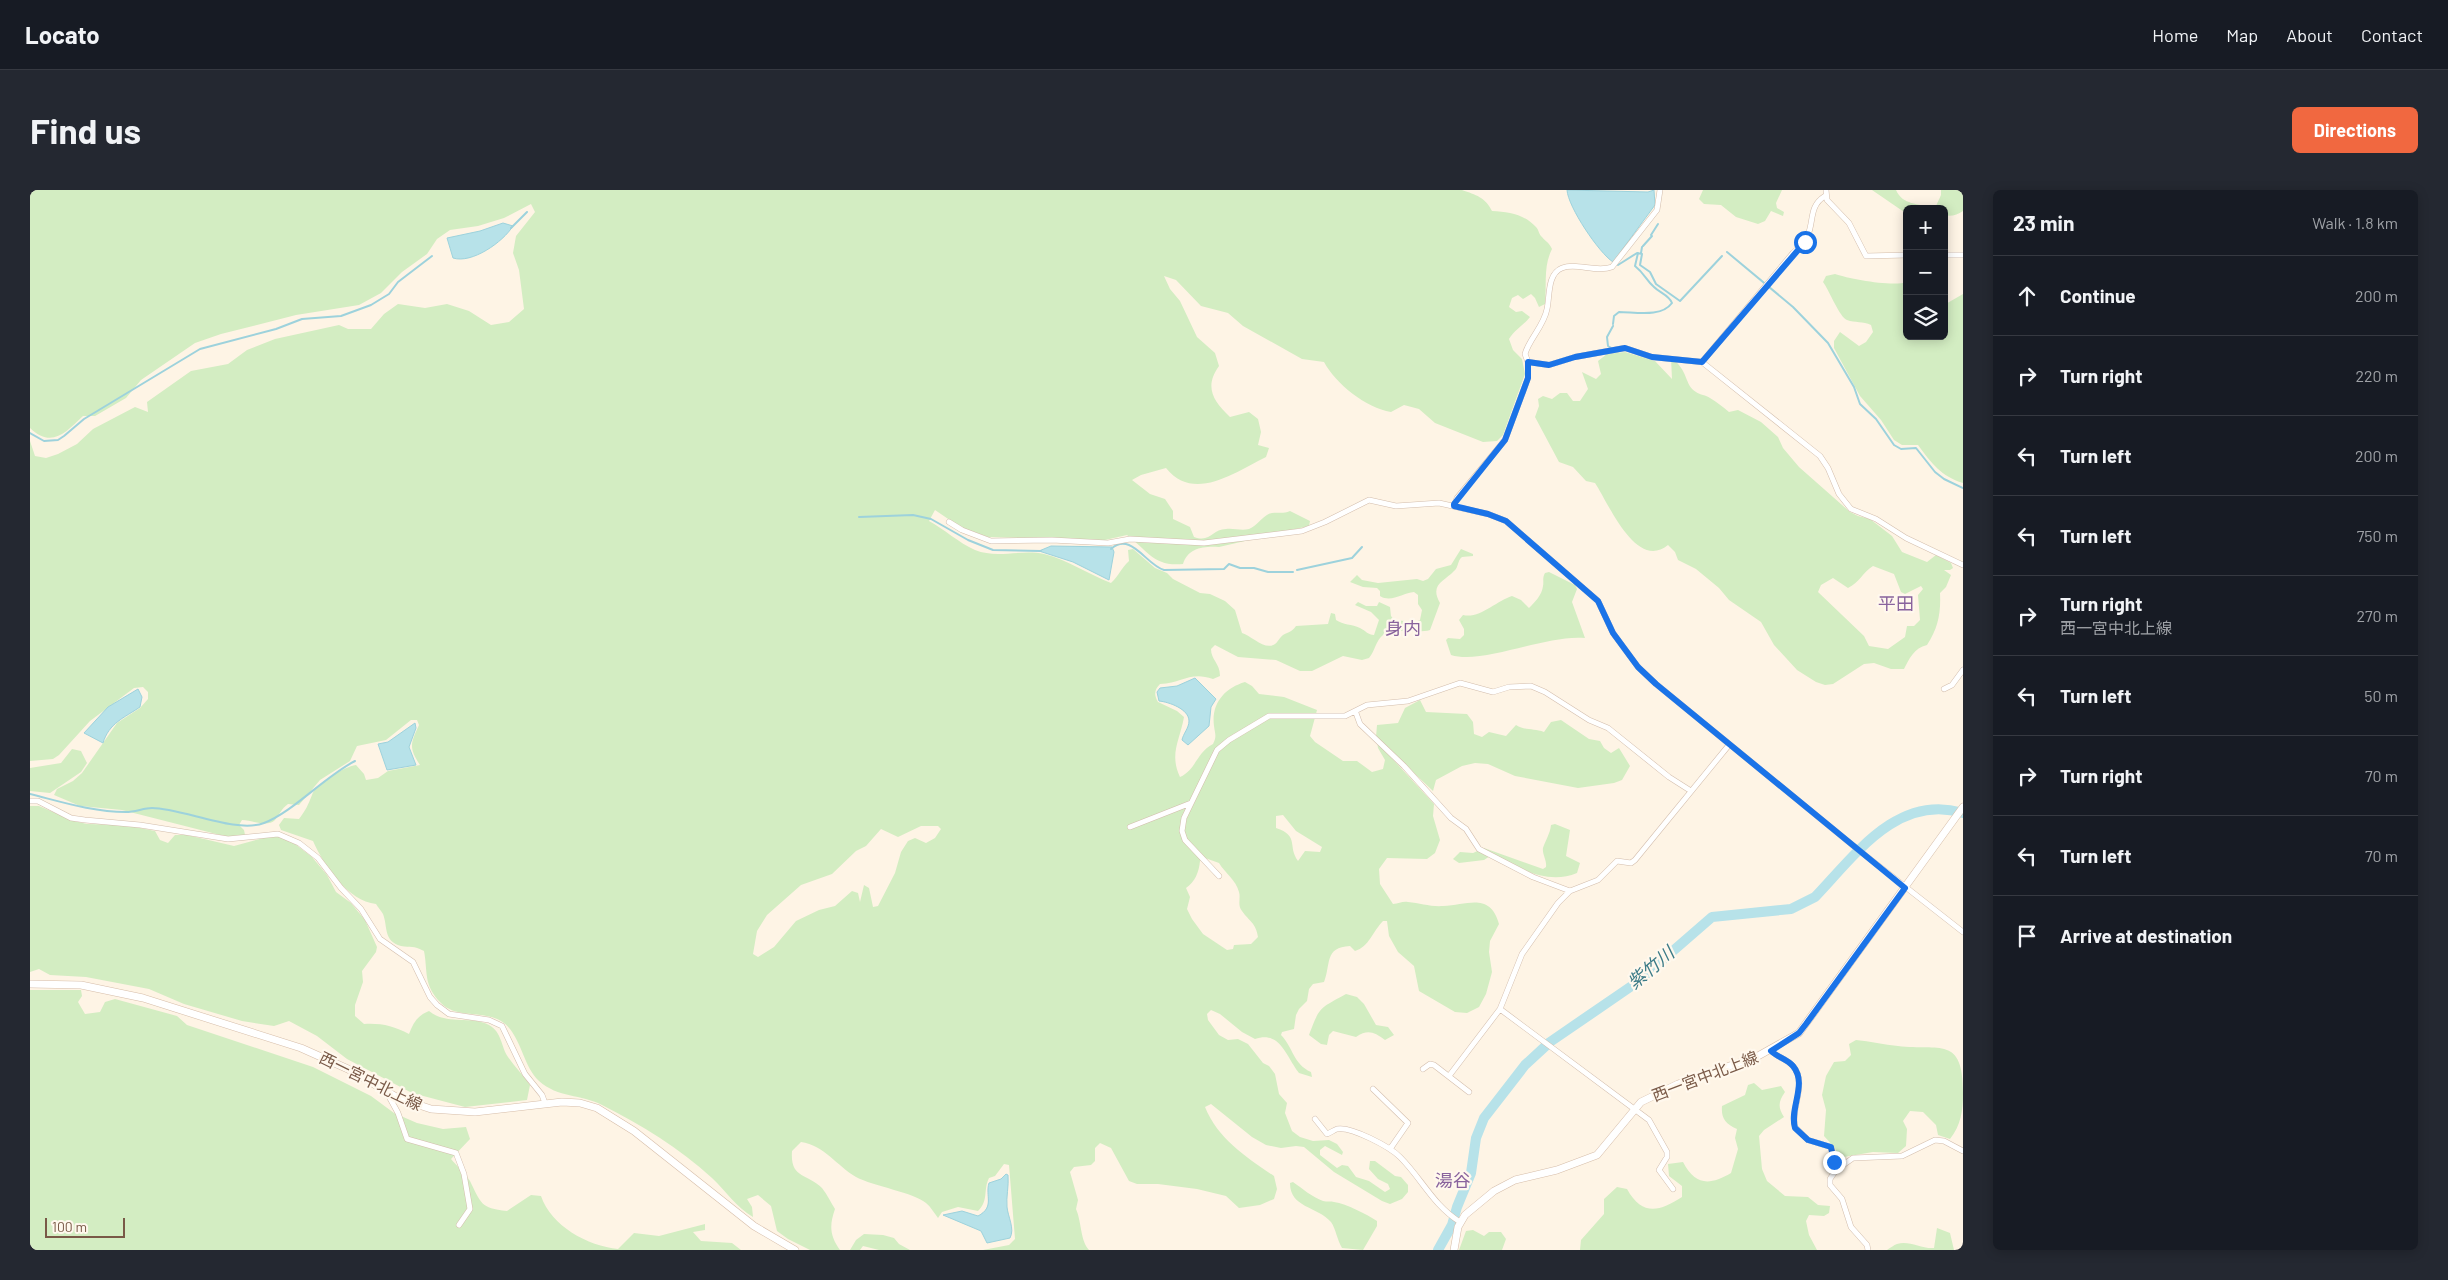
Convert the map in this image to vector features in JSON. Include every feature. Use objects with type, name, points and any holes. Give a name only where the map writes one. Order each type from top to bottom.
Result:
[{"type":"main road","name":"西一宮中北上線","points":[[1454,1250],[1458,1220],[1470,1208],[1504,1185],[1524,1177],[1584,1161],[1605,1147],[1634,1108],[1652,1096],[1678,1084],[1771,1051],[1799,1033],[1963,808]]},
{"type":"main road","name":"西一宮中北上線","points":[[30,984],[81,985],[143,998],[300,1048],[348,1069],[414,1104],[453,1112],[492,1111],[545,1103],[580,1103],[597,1108],[614,1117],[754,1226],[795,1250]]},
{"type":"street","points":[[1454,506],[1456,498],[1505,440],[1528,378],[1528,362],[1525,354],[1547,311],[1550,284],[1555,273],[1564,267],[1604,270],[1612,267],[1657,210],[1660,190]]},
{"type":"street","points":[[1826,190],[1826,196],[1849,223],[1868,257],[1903,255]]},
{"type":"street","points":[[1702,362],[1793,253],[1801,247],[1809,234],[1813,210],[1826,196]]},
{"type":"street","points":[[1948,255],[1963,255]]},
{"type":"street","points":[[1528,362],[1549,365],[1575,357],[1625,348],[1652,357],[1702,362],[1820,456],[1828,468],[1838,494],[1851,510],[1876,519],[1906,538],[1963,565]]},
{"type":"street","points":[[948,522],[962,530],[991,541],[1052,540],[1108,542],[1130,539],[1204,543],[1302,531],[1326,522],[1369,500],[1396,506],[1440,503],[1488,514],[1506,521],[1598,601],[1613,633],[1646,675],[1855,848],[1963,932]]},
{"type":"street","points":[[1944,689],[1952,685],[1963,670]]},
{"type":"street","points":[[1219,876],[1185,840],[1182,826],[1217,750],[1261,719],[1276,715],[1318,718],[1346,716],[1356,713],[1367,704],[1408,701],[1460,683],[1493,692],[1510,687],[1531,686],[1545,692],[1582,716],[1608,728],[1669,777],[1691,791]]},
{"type":"street","points":[[1356,713],[1360,724],[1404,766],[1451,818],[1466,829],[1479,849],[1533,877],[1570,891]]},
{"type":"street","points":[[1449,1076],[1500,1009],[1522,954],[1558,903],[1570,891],[1591,884],[1617,861],[1631,862],[1635,860],[1729,745]]},
{"type":"street","points":[[30,801],[38,801],[71,818],[140,825],[228,839],[278,834],[299,843],[318,858],[341,888],[361,909],[380,939],[412,962],[430,997],[437,1005],[449,1014],[488,1020],[502,1026],[525,1074],[542,1095],[545,1103]]},
{"type":"street","points":[[1130,827],[1191,803]]},
{"type":"street","points":[[1500,1009],[1634,1108],[1654,1127],[1667,1152],[1667,1157],[1659,1170],[1673,1189]]},
{"type":"street","points":[[1771,1051],[1790,1062],[1798,1076],[1799,1085],[1794,1114],[1795,1128],[1808,1140],[1831,1147],[1836,1170]]},
{"type":"street","points":[[1423,1069],[1430,1064],[1434,1065],[1469,1092]]},
{"type":"street","points":[[386,1090],[398,1113],[407,1139],[456,1153],[464,1174],[470,1209],[459,1225]]},
{"type":"street","points":[[1373,1090],[1408,1122],[1390,1149]]},
{"type":"street","points":[[1315,1119],[1327,1134],[1340,1129],[1373,1140],[1390,1149],[1401,1158],[1432,1199],[1458,1220]]},
{"type":"street","points":[[1868,1250],[1867,1245],[1854,1234],[1842,1199],[1830,1185],[1830,1179],[1836,1170],[1853,1158],[1902,1156],[1935,1140],[1944,1141],[1963,1151]]},
{"type":"green space","points":[[30,190],[1462,190],[1476,195],[1492,211],[1521,216],[1536,227],[1552,249],[1546,269],[1545,304],[1539,307],[1531,294],[1523,299],[1518,295],[1512,298],[1509,307],[1516,312],[1522,311],[1530,317],[1509,339],[1513,350],[1522,359],[1525,374],[1503,435],[1497,441],[1483,442],[1435,423],[1419,409],[1404,405],[1391,412],[1372,406],[1353,394],[1336,379],[1324,362],[1302,359],[1243,326],[1228,313],[1201,306],[1176,280],[1164,276],[1170,289],[1180,301],[1197,337],[1215,353],[1219,366],[1214,374],[1211,387],[1215,399],[1230,417],[1249,412],[1258,419],[1261,432],[1258,445],[1269,448],[1266,457],[1215,481],[1202,484],[1189,483],[1177,478],[1166,468],[1141,475],[1132,480],[1150,494],[1165,499],[1173,511],[1173,519],[1190,527],[1194,537],[1208,537],[1221,530],[1249,529],[1269,514],[1290,511],[1310,521],[1309,526],[1219,547],[1197,549],[1188,554],[1183,564],[1173,564],[1165,563],[1152,557],[1127,535],[1105,540],[988,537],[960,527],[935,510],[929,521],[963,544],[983,553],[1044,554],[1111,583],[1129,561],[1128,550],[1133,549],[1155,568],[1167,573],[1173,579],[1200,593],[1210,594],[1225,601],[1235,610],[1242,633],[1267,646],[1275,644],[1282,636],[1296,626],[1328,624],[1331,613],[1335,614],[1336,620],[1339,622],[1357,627],[1374,635],[1379,620],[1371,612],[1355,605],[1358,602],[1366,606],[1377,606],[1379,602],[1390,607],[1391,616],[1394,620],[1415,622],[1420,620],[1422,610],[1418,604],[1418,595],[1414,592],[1393,598],[1384,598],[1380,596],[1380,591],[1377,588],[1363,587],[1350,582],[1357,575],[1362,580],[1378,583],[1417,579],[1423,581],[1428,579],[1436,569],[1451,565],[1461,549],[1473,554],[1473,556],[1462,557],[1456,569],[1437,587],[1437,597],[1440,603],[1430,630],[1393,631],[1387,633],[1379,640],[1369,658],[1362,660],[1343,656],[1312,671],[1300,671],[1276,660],[1238,657],[1215,645],[1211,649],[1211,653],[1219,668],[1220,676],[1213,679],[1198,676],[1160,684],[1155,693],[1158,702],[1177,711],[1184,717],[1175,754],[1180,777],[1190,770],[1203,752],[1213,744],[1215,737],[1215,710],[1221,698],[1231,688],[1245,682],[1252,686],[1259,694],[1284,697],[1317,710],[1310,736],[1315,742],[1343,761],[1357,761],[1372,772],[1383,769],[1385,760],[1378,748],[1377,742],[1434,804],[1433,816],[1440,840],[1435,853],[1427,859],[1387,858],[1379,869],[1380,884],[1393,904],[1406,902],[1439,906],[1477,903],[1484,904],[1495,914],[1499,924],[1490,941],[1489,952],[1492,972],[1486,994],[1479,1007],[1467,1013],[1455,1012],[1419,991],[1414,966],[1398,952],[1389,936],[1387,921],[1383,921],[1360,949],[1355,951],[1350,946],[1342,947],[1332,953],[1324,982],[1313,984],[1309,989],[1307,1001],[1296,1015],[1294,1029],[1282,1032],[1281,1035],[1300,1065],[1311,1072],[1312,1077],[1299,1073],[1282,1046],[1271,1038],[1255,1039],[1242,1032],[1220,1014],[1211,1010],[1207,1014],[1208,1020],[1219,1035],[1228,1040],[1238,1039],[1248,1044],[1263,1063],[1269,1066],[1275,1074],[1279,1094],[1287,1103],[1285,1113],[1292,1131],[1300,1137],[1313,1141],[1329,1140],[1337,1144],[1343,1152],[1342,1155],[1325,1146],[1320,1150],[1320,1155],[1337,1168],[1342,1165],[1348,1166],[1356,1177],[1369,1181],[1385,1192],[1390,1189],[1388,1184],[1378,1179],[1369,1169],[1370,1161],[1375,1161],[1395,1176],[1401,1177],[1408,1185],[1408,1192],[1402,1199],[1390,1204],[1382,1201],[1334,1172],[1304,1147],[1281,1148],[1266,1145],[1252,1137],[1211,1104],[1205,1107],[1217,1129],[1243,1154],[1274,1176],[1277,1189],[1274,1199],[1260,1205],[1239,1208],[1226,1196],[1197,1189],[1158,1184],[1137,1184],[1129,1181],[1111,1148],[1100,1143],[1095,1148],[1095,1161],[1091,1165],[1074,1167],[1070,1172],[1078,1200],[1076,1209],[1086,1246],[1089,1250],[983,1250],[1009,1245],[1015,1239],[1009,1165],[1004,1164],[995,1176],[989,1178],[984,1203],[978,1211],[958,1207],[942,1212],[938,1218],[921,1199],[856,1177],[824,1151],[801,1142],[792,1151],[794,1166],[797,1171],[822,1188],[835,1209],[832,1231],[834,1240],[840,1250],[810,1250],[777,1231],[771,1206],[758,1195],[747,1199],[752,1207],[753,1217],[741,1209],[699,1167],[660,1138],[602,1105],[554,1090],[539,1081],[529,1067],[513,1033],[501,1021],[447,1008],[431,990],[427,978],[424,951],[415,947],[401,946],[391,941],[387,933],[383,914],[376,904],[356,896],[338,881],[313,841],[281,830],[279,825],[284,818],[299,819],[315,790],[331,776],[345,769],[356,765],[364,774],[366,780],[378,778],[388,771],[420,765],[412,750],[412,742],[419,725],[417,720],[411,720],[386,740],[357,746],[350,761],[320,780],[299,805],[288,804],[272,822],[259,823],[242,820],[239,825],[244,830],[245,835],[232,838],[122,810],[80,806],[54,795],[57,789],[73,781],[82,773],[117,723],[140,708],[148,699],[148,692],[143,687],[134,688],[90,721],[59,755],[53,759],[30,761],[30,441],[35,456],[46,458],[58,454],[77,444],[93,429],[135,407],[148,412],[147,402],[191,371],[228,364],[247,350],[275,339],[339,325],[348,329],[371,329],[384,314],[398,304],[425,308],[447,304],[469,311],[491,325],[509,322],[524,309],[519,270],[513,253],[516,236],[535,212],[531,204],[504,218],[478,226],[450,230],[437,239],[427,254],[402,272],[381,293],[359,305],[296,315],[221,334],[195,343],[141,380],[126,398],[95,416],[83,416],[71,428],[58,436],[52,438],[45,437],[30,428]],"holes":[[[1283,815],[1296,831],[1322,847],[1320,852],[1305,851],[1298,861],[1291,838],[1288,834],[1276,828],[1276,816]],[[921,826],[938,826],[941,829],[935,838],[926,843],[915,838],[908,841],[901,852],[895,873],[878,906],[873,907],[869,888],[864,885],[860,902],[858,893],[852,891],[835,906],[819,910],[796,921],[774,947],[758,957],[753,954],[757,931],[767,915],[801,885],[832,874],[856,851],[866,846],[881,829],[898,837]],[[1205,858],[1219,863],[1238,888],[1241,909],[1254,925],[1257,932],[1258,937],[1251,944],[1234,945],[1233,949],[1227,950],[1203,934],[1192,919],[1187,909],[1190,897],[1186,888],[1196,876],[1200,861]]]},
{"type":"green space","points":[[1703,190],[1782,190],[1776,203],[1777,208],[1784,212],[1783,216],[1771,211],[1765,221],[1758,224],[1736,217],[1721,205],[1704,204],[1699,199]]},
{"type":"green space","points":[[1872,190],[1896,190],[1903,199],[1920,205],[1903,205],[1903,211]]},
{"type":"green space","points":[[1941,190],[1963,190],[1963,211],[1948,216],[1948,205],[1936,205]]},
{"type":"green space","points":[[1835,274],[1882,283],[1903,283],[1903,340],[1948,340],[1948,303],[1963,294],[1963,483],[1949,477],[1937,468],[1918,445],[1902,445],[1894,440],[1881,420],[1860,396],[1834,348],[1834,341],[1840,332],[1859,346],[1866,342],[1873,332],[1871,325],[1844,318],[1823,282],[1826,276]]},
{"type":"green space","points":[[1625,352],[1655,361],[1672,379],[1671,358],[1681,367],[1692,389],[1707,396],[1729,412],[1738,410],[1761,422],[1778,437],[1783,448],[1799,467],[1850,512],[1870,519],[1892,536],[1902,552],[1927,562],[1936,555],[1951,563],[1953,568],[1944,570],[1951,575],[1946,587],[1940,593],[1939,614],[1934,633],[1927,645],[1922,646],[1913,654],[1904,669],[1891,669],[1874,663],[1864,664],[1833,684],[1825,685],[1816,682],[1797,670],[1774,645],[1761,622],[1729,600],[1719,588],[1696,569],[1678,560],[1675,552],[1668,545],[1656,551],[1645,549],[1635,542],[1616,519],[1595,483],[1586,481],[1573,467],[1559,462],[1535,417],[1539,406],[1538,399],[1543,396],[1552,399],[1560,393],[1567,393],[1573,401],[1580,401],[1588,389],[1582,372],[1596,379],[1601,374],[1598,361],[1607,354]],"holes":[[[1873,566],[1894,574],[1901,592],[1905,594],[1921,586],[1923,589],[1918,595],[1920,620],[1914,626],[1907,626],[1905,637],[1888,649],[1869,646],[1864,636],[1818,592],[1821,585],[1833,578],[1848,588]]]},
{"type":"green space","points":[[1549,572],[1575,585],[1577,589],[1572,602],[1585,638],[1553,640],[1480,656],[1464,657],[1451,655],[1446,640],[1448,638],[1460,639],[1464,635],[1464,629],[1459,620],[1463,615],[1469,616],[1482,612],[1512,596],[1521,600],[1529,608],[1540,595],[1544,575]]},
{"type":"green space","points":[[1420,700],[1426,712],[1467,714],[1473,722],[1474,734],[1482,737],[1489,732],[1506,736],[1516,725],[1544,732],[1551,722],[1561,720],[1589,739],[1600,741],[1604,748],[1611,753],[1619,748],[1630,766],[1622,780],[1614,783],[1578,788],[1515,776],[1488,764],[1475,763],[1462,766],[1436,780],[1433,791],[1376,737],[1377,725],[1398,723],[1405,708]]},
{"type":"green space","points":[[72,749],[81,751],[87,763],[81,772],[50,793],[30,791],[30,768],[61,763]]},
{"type":"green space","points":[[30,806],[39,806],[74,821],[87,824],[125,825],[155,831],[160,840],[168,843],[175,835],[187,835],[234,846],[267,837],[279,837],[295,844],[312,857],[327,875],[336,892],[351,903],[365,920],[377,947],[376,952],[362,971],[363,982],[355,1005],[355,1016],[364,1024],[387,1026],[409,1034],[416,1020],[429,1011],[444,1018],[482,1022],[489,1025],[499,1036],[508,1057],[530,1085],[527,1100],[465,1107],[412,1093],[347,1059],[317,1036],[289,1021],[274,1026],[242,1021],[184,1004],[149,989],[86,977],[50,975],[39,969],[30,972]]},
{"type":"green space","points":[[1555,824],[1570,830],[1566,856],[1580,863],[1577,873],[1555,877],[1534,874],[1493,854],[1484,860],[1459,863],[1453,859],[1460,852],[1473,853],[1484,848],[1543,869],[1546,867],[1546,864],[1543,848],[1551,825]]},
{"type":"green space","points":[[30,990],[81,990],[82,996],[78,1002],[85,1014],[100,1012],[105,1002],[115,999],[177,1016],[187,1025],[313,1067],[371,1096],[394,1113],[417,1123],[443,1129],[466,1127],[470,1139],[451,1159],[468,1178],[482,1203],[491,1208],[507,1211],[531,1195],[541,1196],[553,1217],[572,1233],[606,1247],[618,1249],[634,1233],[659,1236],[705,1224],[705,1230],[693,1232],[701,1241],[732,1243],[741,1250],[30,1250]]},
{"type":"green space","points":[[1346,994],[1357,997],[1364,1004],[1376,1025],[1388,1027],[1394,1035],[1385,1040],[1378,1035],[1368,1032],[1356,1037],[1333,1031],[1329,1035],[1327,1045],[1321,1044],[1309,1035],[1318,1013],[1325,1006]]},
{"type":"green space","points":[[1856,1040],[1898,1046],[1937,1048],[1954,1054],[1959,1062],[1962,1075],[1963,1100],[1959,1123],[1950,1139],[1938,1135],[1936,1125],[1923,1112],[1910,1111],[1903,1121],[1907,1129],[1906,1146],[1898,1153],[1873,1152],[1838,1158],[1835,1148],[1824,1136],[1826,1110],[1822,1095],[1826,1076],[1834,1062],[1845,1061],[1851,1055],[1849,1044]]},
{"type":"green space","points":[[1754,1083],[1762,1090],[1781,1086],[1785,1092],[1780,1105],[1784,1117],[1764,1130],[1759,1136],[1762,1169],[1767,1181],[1785,1196],[1808,1197],[1818,1205],[1830,1206],[1829,1213],[1824,1216],[1809,1215],[1806,1221],[1809,1235],[1817,1250],[1580,1250],[1581,1240],[1604,1214],[1604,1199],[1617,1187],[1627,1189],[1639,1204],[1652,1209],[1666,1206],[1682,1197],[1682,1186],[1669,1176],[1668,1164],[1683,1162],[1692,1175],[1703,1181],[1716,1180],[1731,1173],[1738,1149],[1735,1138],[1737,1129],[1729,1125],[1725,1120],[1722,1114],[1722,1106],[1745,1095],[1748,1085]]},
{"type":"green space","points":[[1293,1182],[1323,1201],[1345,1205],[1377,1221],[1377,1226],[1363,1250],[1342,1248],[1331,1222],[1294,1197],[1290,1183]]},
{"type":"green space","points":[[1937,1228],[1950,1233],[1954,1250],[1887,1250],[1896,1244],[1902,1243],[1934,1248]]},
{"type":"green space","points":[[1473,1230],[1484,1236],[1489,1232],[1501,1232],[1506,1239],[1502,1250],[1459,1250],[1466,1231]]},
{"type":"green space","points":[[864,1234],[883,1235],[894,1238],[899,1244],[910,1250],[879,1250],[863,1246],[860,1250],[850,1250],[856,1240]]},
{"type":"water","points":[[1567,190],[1648,192],[1654,190],[1655,205],[1613,262],[1600,249],[1585,229],[1578,218]]},
{"type":"water","points":[[503,223],[513,226],[495,245],[469,258],[453,258],[447,238],[480,231]]},
{"type":"water","points":[[1051,546],[1112,547],[1114,552],[1109,580],[1073,562],[1039,551]]},
{"type":"water","points":[[1195,678],[1216,699],[1211,707],[1209,726],[1188,745],[1182,740],[1189,724],[1186,713],[1178,707],[1159,701],[1157,692],[1160,688],[1177,686]]},
{"type":"water","points":[[138,689],[142,697],[140,707],[113,726],[103,743],[84,733],[108,707]]},
{"type":"water","points":[[415,723],[416,728],[409,747],[416,765],[387,770],[378,744],[388,742]]},
{"type":"water","points":[[1006,1174],[1008,1175],[1007,1207],[1012,1231],[1010,1238],[987,1243],[981,1231],[943,1215],[962,1211],[978,1216],[983,1213],[988,1205],[989,1183],[1001,1179]]},
{"type":"waterway","points":[[511,228],[527,212]]},
{"type":"waterway","points":[[1651,235],[1658,224]]},
{"type":"waterway","points":[[1643,246],[1652,236]]},
{"type":"waterway","points":[[1641,253],[1642,247]]},
{"type":"waterway","points":[[1727,252],[1793,307],[1828,343],[1854,387],[1860,404],[1876,419],[1894,445],[1901,449],[1916,448],[1935,472],[1944,479],[1963,488]]},
{"type":"waterway","points":[[1618,265],[1637,253],[1642,254],[1640,265],[1650,272],[1656,284],[1680,301],[1722,256]]},
{"type":"waterway","points":[[1613,324],[1614,316],[1619,312],[1661,311],[1672,303],[1635,266],[1638,253]]},
{"type":"waterway","points":[[30,433],[44,441],[58,440],[84,419],[200,349],[276,329],[302,319],[341,316],[371,305],[389,294],[398,282],[432,256]]},
{"type":"waterway","points":[[1613,326],[1607,337],[1608,346],[1613,349]]},
{"type":"waterway","points":[[859,517],[913,515],[931,519],[968,540],[993,550],[1041,551]]},
{"type":"waterway","points":[[1111,549],[1118,545],[1132,546],[1157,567],[1164,570],[1224,569],[1229,564],[1240,568],[1254,568],[1268,572],[1293,572]]},
{"type":"waterway","points":[[1297,570],[1352,558],[1362,547]]},
{"type":"waterway","points":[[30,794],[78,806],[114,812],[149,808],[164,809],[224,823],[252,826],[275,818],[355,761]]},
{"type":"waterway","name":"紫竹川","points":[[1438,1250],[1452,1225],[1471,1173],[1476,1138],[1484,1118],[1525,1065],[1550,1042],[1636,983],[1712,917],[1791,909],[1815,897],[1862,847],[1898,820],[1918,812],[1940,809],[1963,813]]},
{"type":"district","name":"平田","points":[[1896,604]]},
{"type":"district","name":"身内","points":[[1403,629]]},
{"type":"district","name":"湯谷","points":[[1453,1181]]},
{"type":"route","points":[[1805,242],[1793,253],[1702,362],[1652,357],[1625,348],[1575,357],[1549,365],[1528,362],[1528,378],[1505,440],[1456,498],[1454,506],[1500,517],[1506,521],[1598,601],[1613,633],[1646,675],[1905,888],[1799,1033],[1771,1051],[1790,1062],[1798,1076],[1798,1097],[1793,1122],[1795,1128],[1808,1140],[1831,1147],[1834,1162]]}]
